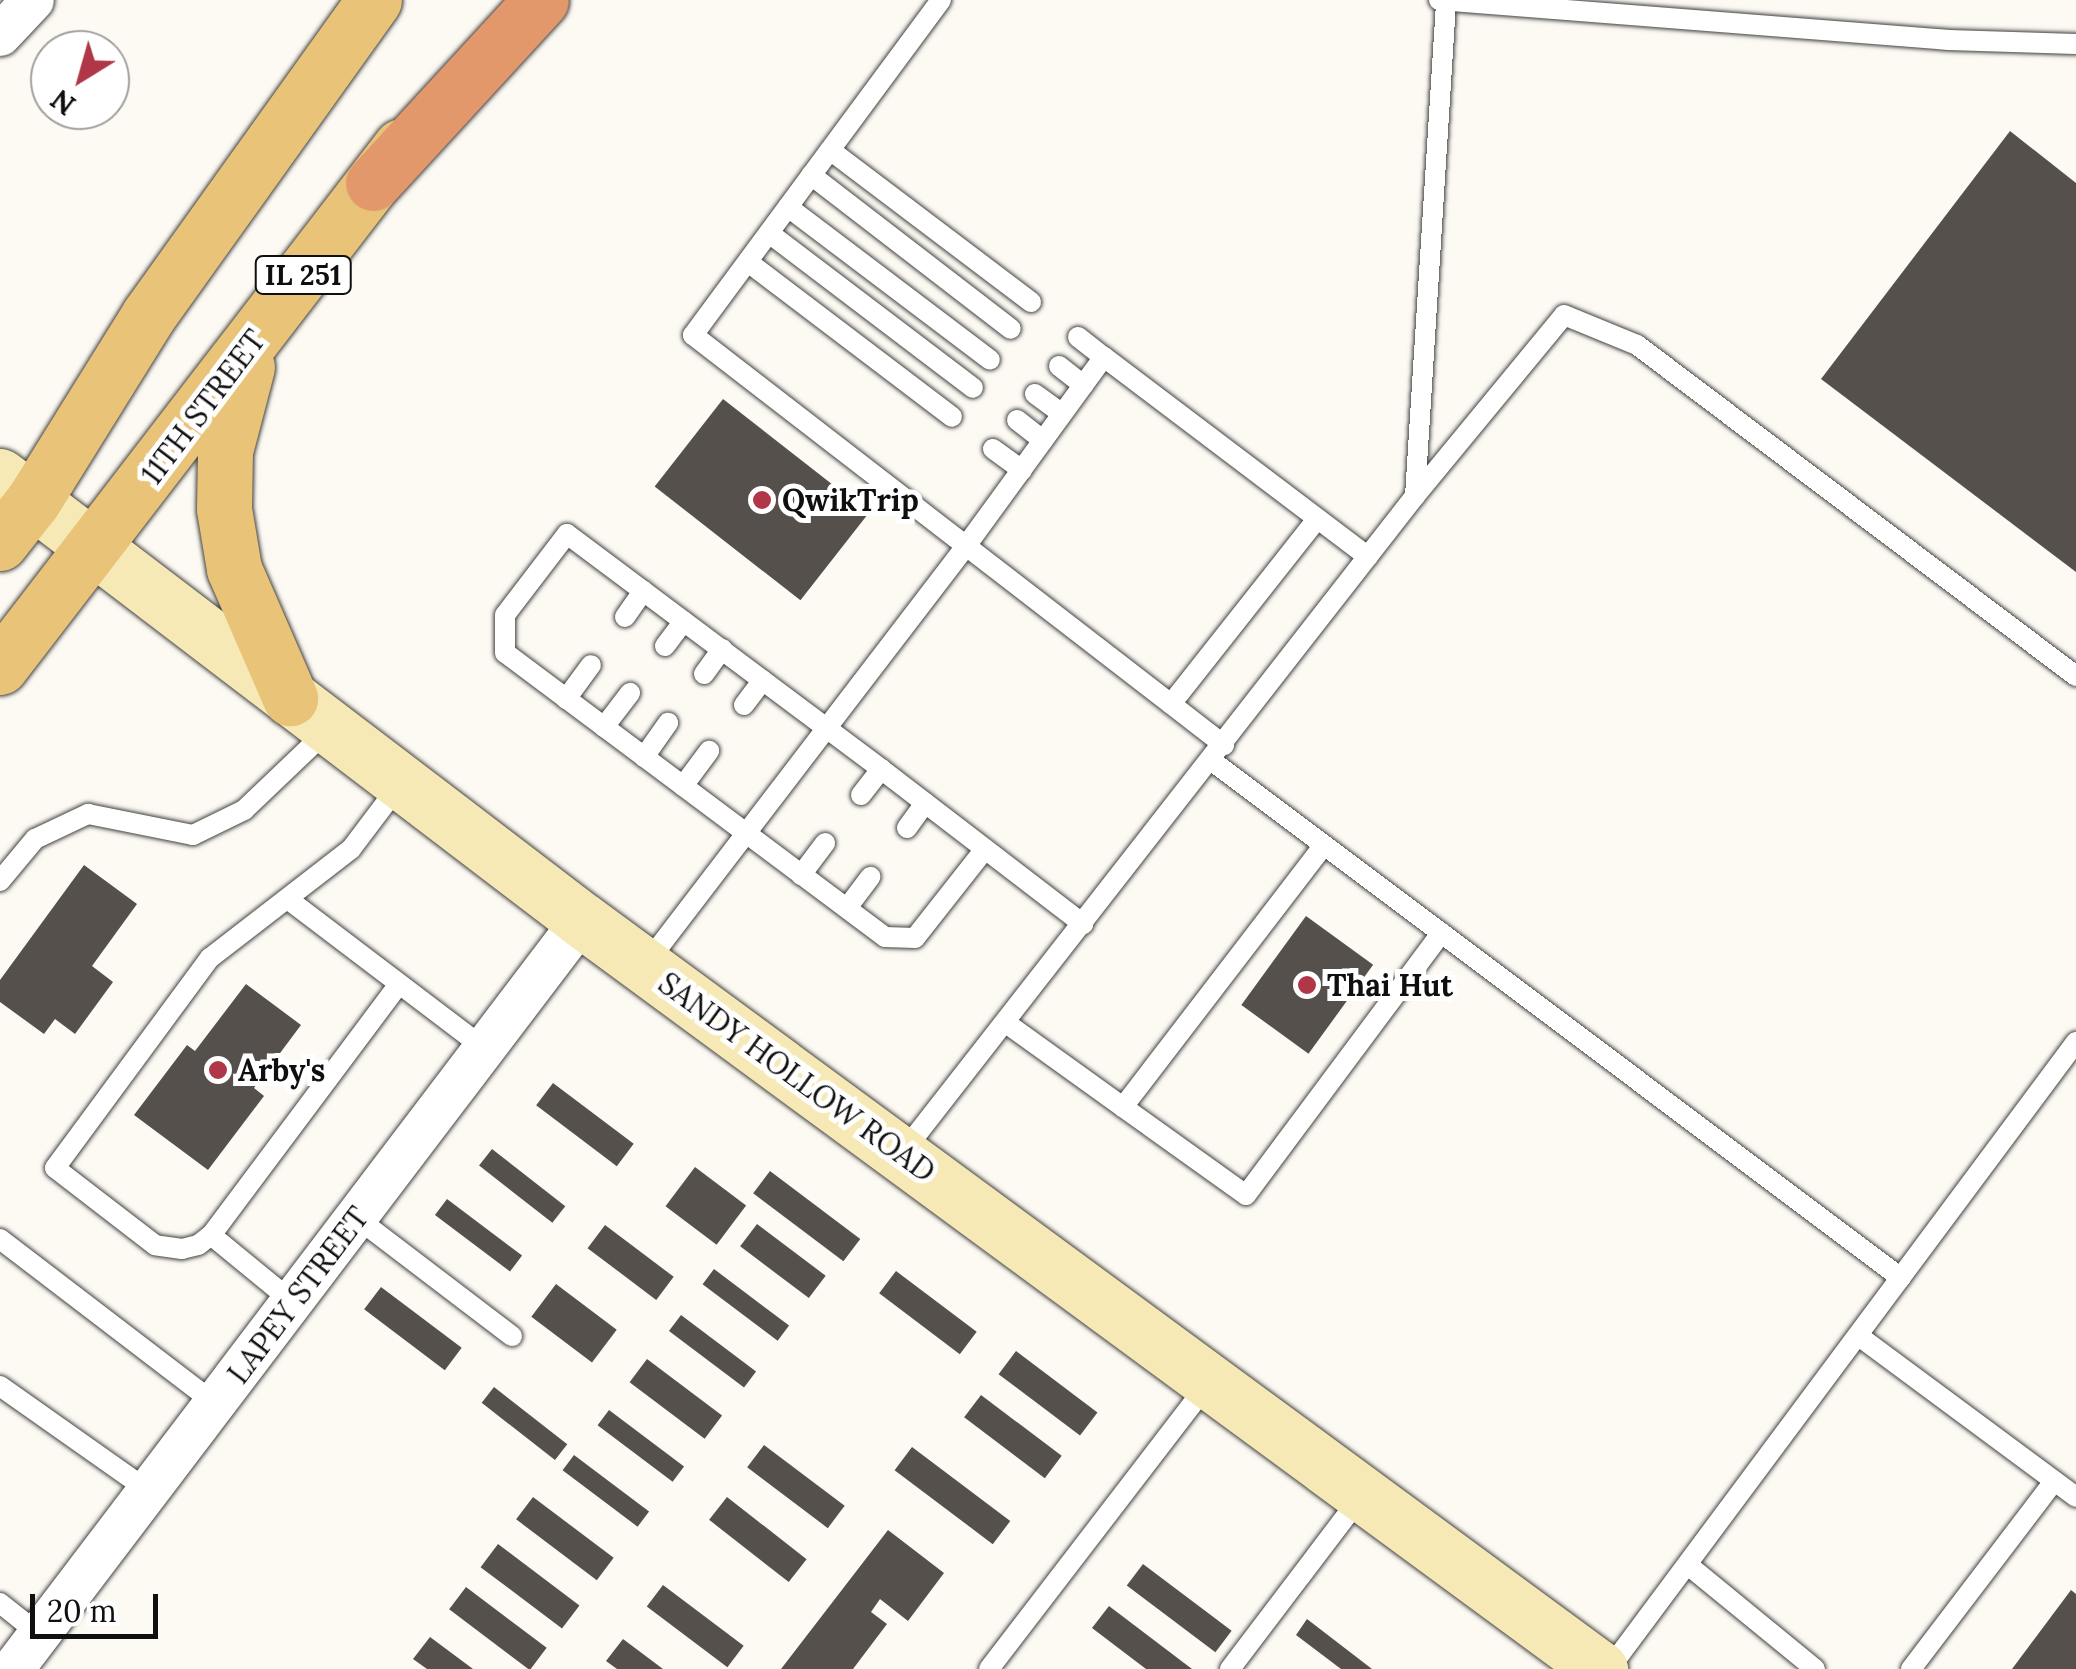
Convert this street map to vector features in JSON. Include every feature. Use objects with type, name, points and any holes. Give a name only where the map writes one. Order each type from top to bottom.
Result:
[{"type":"highway","points":[[374,183],[541,0]]},
{"type":"main road","points":[[0,543],[17,488],[148,316],[374,0]]},
{"type":"main road","name":"11TH STREET","points":[[0,667],[94,550],[512,0]]},
{"type":"main road","points":[[254,340],[225,451],[224,509],[234,569],[310,714]]},
{"type":"street","points":[[0,35],[33,0]]},
{"type":"street","name":"SANDY HOLLOW ROAD","points":[[17,488],[582,920],[1600,1669]]},
{"type":"street","name":"LAPEY STREET","points":[[13,1669],[582,920]]},
{"type":"lane","points":[[941,0],[693,335],[1171,704],[1218,753],[1324,845],[1901,1278]]},
{"type":"lane","points":[[1415,496],[1442,0],[1949,40],[2076,44]]},
{"type":"lane","points":[[830,150],[1031,302]]},
{"type":"lane","points":[[811,175],[1011,329]]},
{"type":"lane","points":[[788,206],[990,360]]},
{"type":"lane","points":[[769,233],[973,388]]},
{"type":"lane","points":[[748,262],[952,417]]},
{"type":"lane","points":[[902,1154],[1415,496],[1564,314],[1637,345],[2076,676]]},
{"type":"lane","points":[[1078,337],[1368,558]]},
{"type":"lane","points":[[645,966],[966,546],[1104,356]]},
{"type":"lane","points":[[1059,366],[1083,385]]},
{"type":"lane","points":[[1035,394],[1061,413]]},
{"type":"lane","points":[[1016,420],[1043,440]]},
{"type":"lane","points":[[993,448],[1022,470]]},
{"type":"lane","points":[[1171,704],[1317,519]]},
{"type":"lane","points":[[984,849],[915,938],[885,937],[506,654],[505,615],[568,534],[827,728],[1083,924]]},
{"type":"lane","points":[[625,617],[643,590]]},
{"type":"lane","points":[[666,646],[684,621]]},
{"type":"lane","points":[[704,674],[722,649]]},
{"type":"lane","points":[[566,698],[591,664]]},
{"type":"lane","points":[[744,705],[763,680]]},
{"type":"lane","points":[[604,727],[630,693]]},
{"type":"lane","points":[[0,880],[35,839],[88,814],[193,836],[244,810],[310,714]]},
{"type":"lane","points":[[644,757],[668,723]]},
{"type":"lane","points":[[683,786],[709,751]]},
{"type":"lane","points":[[861,796],[881,769]]},
{"type":"lane","points":[[398,984],[211,1236],[182,1249],[155,1245],[55,1168],[210,958],[351,849],[401,783]]},
{"type":"lane","points":[[906,828],[925,803]]},
{"type":"lane","points":[[801,874],[824,844]]},
{"type":"lane","points":[[1124,1107],[1324,845]]},
{"type":"lane","points":[[847,908],[870,877]]},
{"type":"lane","points":[[288,900],[485,1049]]},
{"type":"lane","points":[[1006,1023],[1246,1195],[1441,933]]},
{"type":"lane","points":[[1609,1669],[2076,1042]]},
{"type":"lane","points":[[356,1218],[512,1336]]},
{"type":"lane","points":[[211,1236],[293,1302]]},
{"type":"lane","points":[[0,1240],[216,1404]]},
{"type":"lane","points":[[1860,1337],[2076,1497]]},
{"type":"lane","points":[[989,1669],[1211,1380]]},
{"type":"lane","points":[[0,1386],[149,1491]]},
{"type":"lane","points":[[1911,1669],[2054,1481]]},
{"type":"lane","points":[[1230,1669],[1363,1494]]},
{"type":"lane","points":[[1688,1565],[1815,1669]]},
{"type":"lane","points":[[0,1603],[39,1634]]},
{"type":"building","points":[[2010,131],[2076,183],[2076,572],[1821,379]]},
{"type":"building","name":"QwikTrip","points":[[723,399],[869,513],[800,600],[655,486]]},
{"type":"building","points":[[84,865],[137,904],[92,966],[113,982],[75,1034],[55,1019],[44,1034],[0,1002],[0,980]]},
{"type":"building","name":"Thai Hut","points":[[1306,916],[1373,965],[1308,1054],[1241,1005]]},
{"type":"building","name":"Arby's","points":[[246,984],[301,1025],[254,1088],[264,1096],[208,1170],[134,1115],[187,1045],[195,1051]]},
{"type":"building","points":[[553,1083],[634,1144],[617,1166],[536,1105]]},
{"type":"building","points":[[492,1149],[565,1206],[552,1223],[479,1166]]},
{"type":"building","points":[[695,1167],[746,1206],[717,1245],[666,1206]]},
{"type":"building","points":[[770,1171],[860,1239],[843,1261],[753,1193]]},
{"type":"building","points":[[447,1199],[522,1256],[510,1272],[435,1215]]},
{"type":"building","points":[[757,1224],[826,1276],[809,1298],[740,1246]]},
{"type":"building","points":[[605,1225],[674,1277],[656,1300],[588,1248]]},
{"type":"building","points":[[714,1269],[789,1326],[778,1341],[703,1284]]},
{"type":"building","points":[[896,1271],[977,1332],[960,1354],[879,1293]]},
{"type":"building","points":[[556,1284],[617,1330],[592,1362],[531,1317]]},
{"type":"building","points":[[381,1287],[462,1348],[445,1370],[364,1309]]},
{"type":"building","points":[[681,1315],[756,1372],[744,1388],[669,1331]]},
{"type":"building","points":[[1016,1351],[1097,1412],[1080,1436],[999,1374]]},
{"type":"building","points":[[647,1359],[722,1416],[705,1439],[630,1382]]},
{"type":"building","points":[[494,1387],[567,1444],[555,1460],[482,1403]]},
{"type":"building","points":[[981,1395],[1062,1456],[1045,1478],[964,1417]]},
{"type":"building","points":[[609,1410],[684,1467],[673,1482],[598,1425]]},
{"type":"building","points":[[764,1445],[845,1506],[828,1528],[747,1467]]},
{"type":"building","points":[[912,1447],[1010,1521],[993,1544],[895,1470]]},
{"type":"building","points":[[574,1455],[649,1512],[638,1527],[563,1470]]},
{"type":"building","points":[[533,1497],[614,1558],[597,1580],[516,1519]]},
{"type":"building","points":[[727,1497],[807,1559],[789,1582],[709,1520]]},
{"type":"building","points":[[888,1530],[944,1573],[908,1621],[880,1599],[871,1612],[887,1624],[853,1669],[781,1669]]},
{"type":"building","points":[[498,1544],[579,1605],[562,1629],[481,1567]]},
{"type":"building","points":[[1143,1564],[1232,1631],[1215,1652],[1127,1586]]},
{"type":"building","points":[[663,1585],[744,1646],[727,1667],[647,1607]]},
{"type":"building","points":[[466,1587],[547,1648],[528,1669],[449,1609]]},
{"type":"building","points":[[2071,1590],[2076,1594],[2076,1669],[2012,1669]]},
{"type":"building","points":[[1109,1606],[1192,1669],[1146,1669],[1092,1628]]},
{"type":"building","points":[[1307,1619],[1372,1669],[1341,1669],[1296,1635]]},
{"type":"building","points":[[430,1637],[473,1669],[427,1669],[413,1659]]},
{"type":"building","points":[[623,1639],[663,1669],[617,1669],[606,1661]]},
{"type":"place","name":"QwikTrip","points":[[762,500]]},
{"type":"place","name":"Thai Hut","points":[[1307,985]]},
{"type":"place","name":"Arby's","points":[[218,1070]]}]
